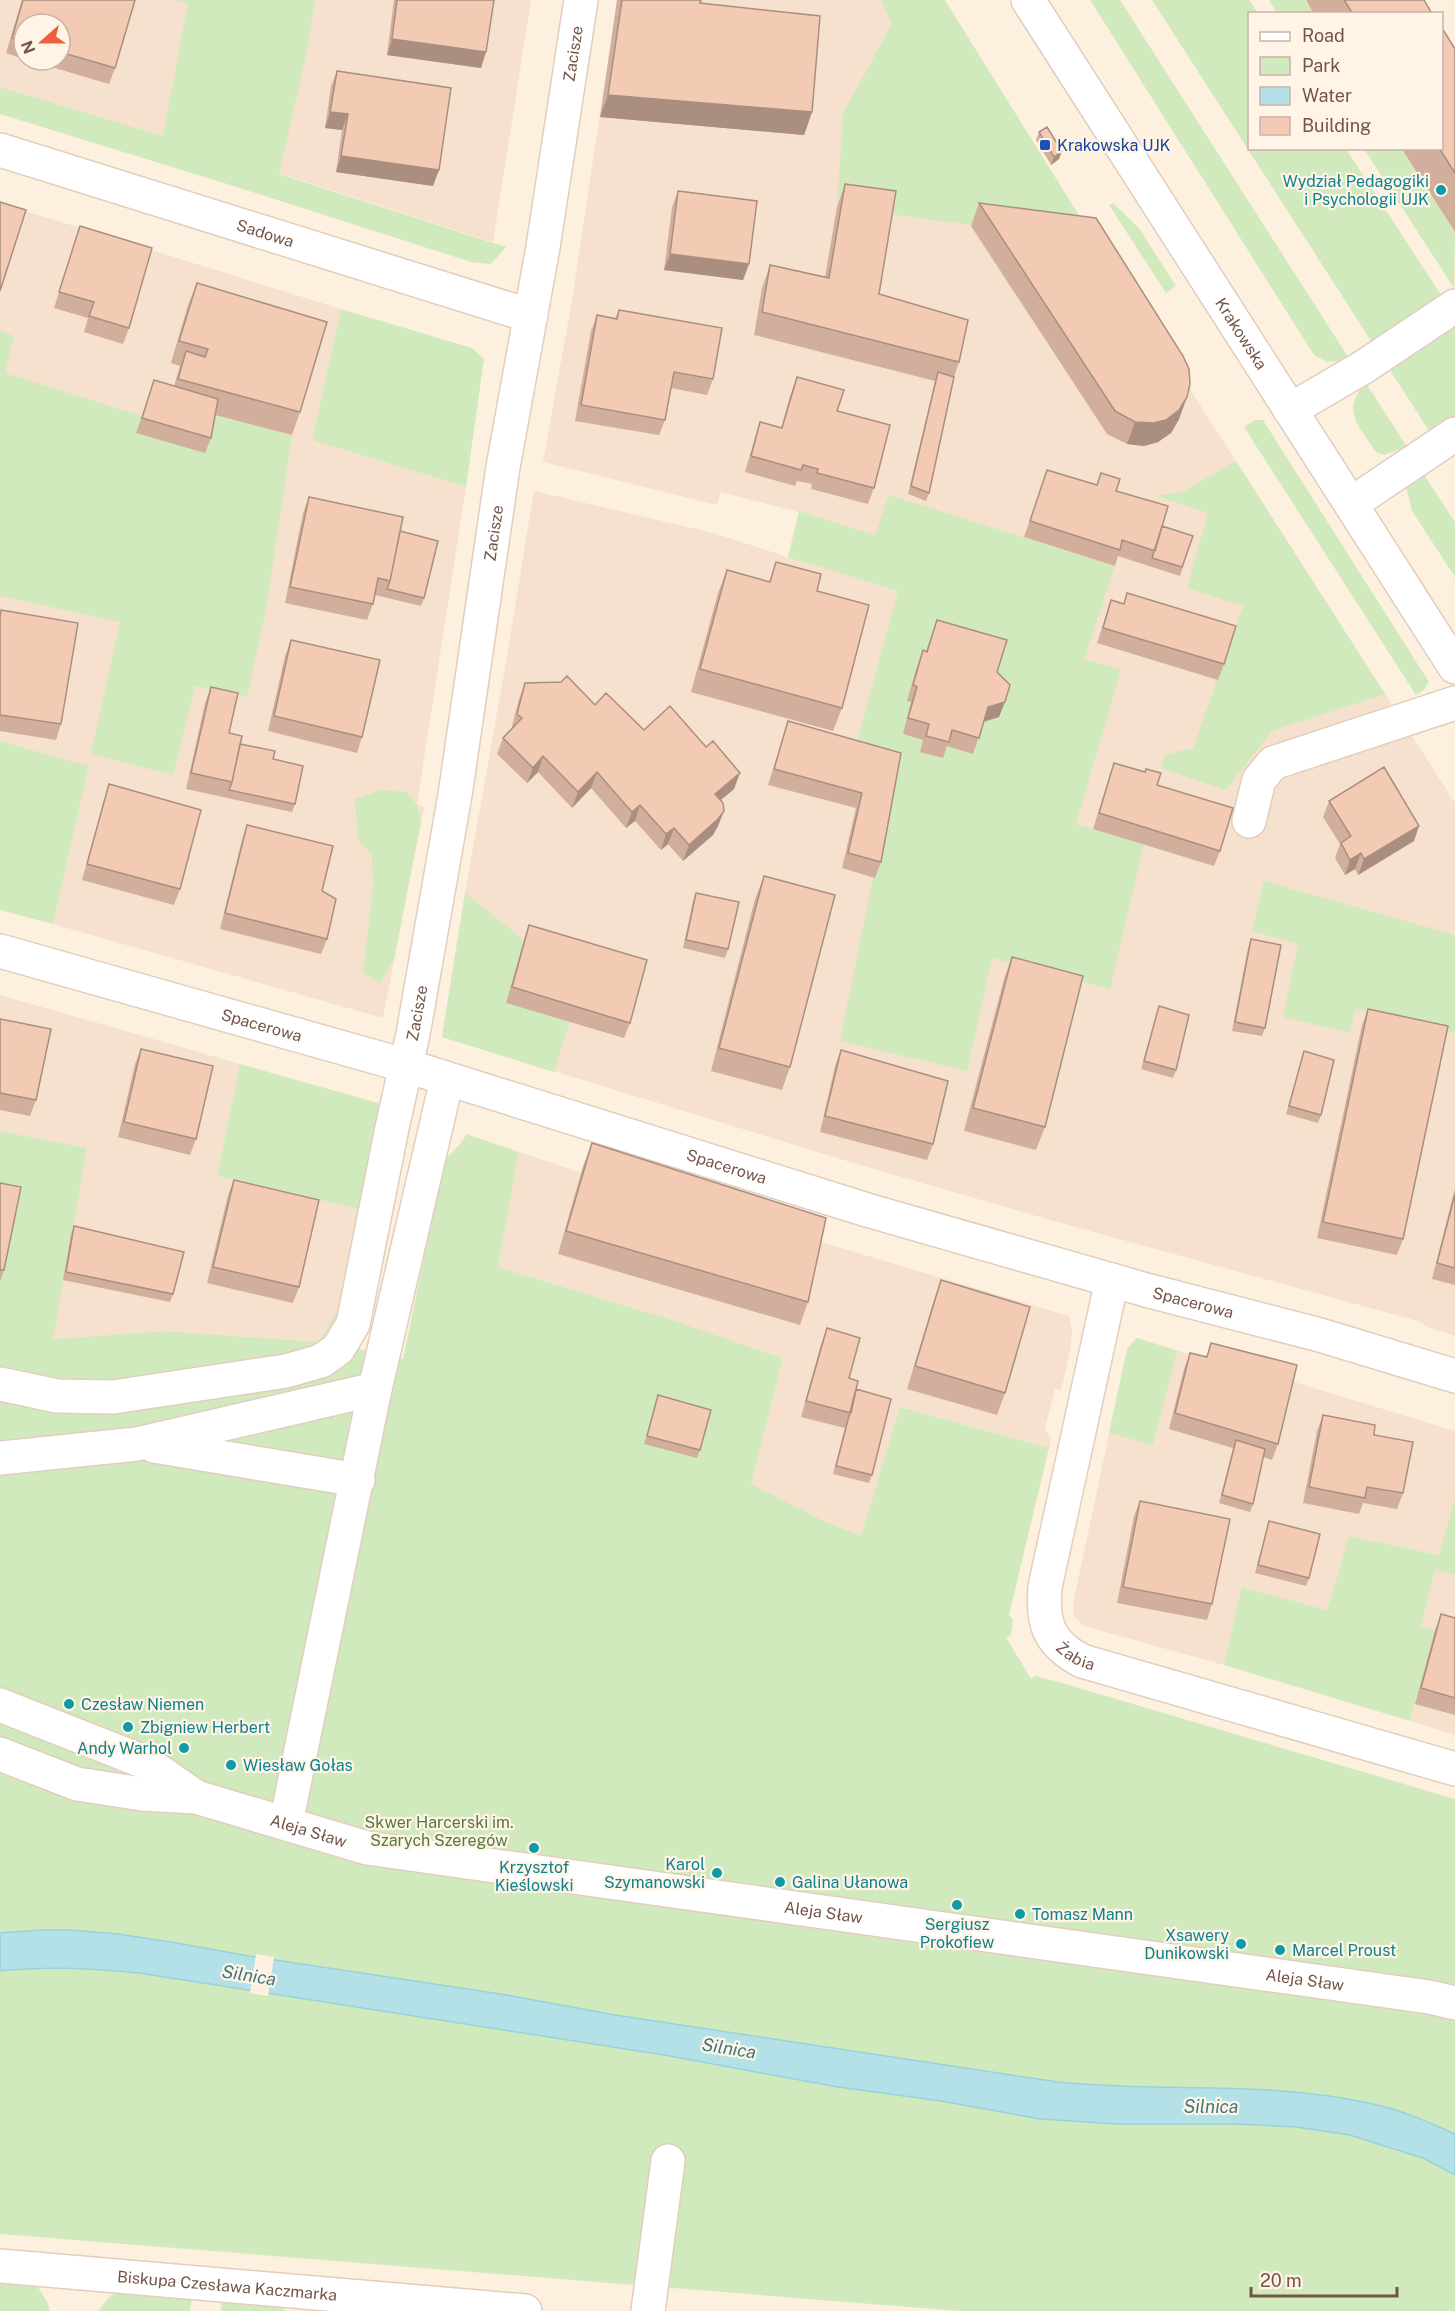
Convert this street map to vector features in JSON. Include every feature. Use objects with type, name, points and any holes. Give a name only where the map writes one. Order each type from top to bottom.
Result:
[{"type":"street","name":"Zacisze","points":[[0,1384],[57,1395],[113,1397],[286,1371],[321,1361],[338,1349],[353,1324],[392,1128],[407,1066],[455,795],[503,467],[531,316],[581,0]]},
{"type":"street","name":"Krakowska","points":[[1028,0],[1455,667]]},
{"type":"street","name":"Sadowa","points":[[0,150],[531,316]]},
{"type":"street","points":[[1290,410],[1362,368],[1455,306]]},
{"type":"street","points":[[1351,504],[1455,434]]},
{"type":"street","points":[[1249,821],[1259,780],[1273,763],[1455,703]]},
{"type":"street","name":"Spacerowa","points":[[0,951],[407,1066],[867,1210],[1112,1280],[1320,1335],[1455,1376]]},
{"type":"street","points":[[286,1823],[375,1389],[447,1079]]},
{"type":"street","name":"Żabia","points":[[1112,1280],[1045,1587],[1044,1618],[1052,1637],[1059,1646],[1082,1661],[1455,1769]]},
{"type":"street","points":[[0,1458],[138,1444],[375,1389]]},
{"type":"street","points":[[138,1444],[358,1480]]},
{"type":"street","name":"Aleja Sław","points":[[0,1705],[147,1763],[196,1797]]},
{"type":"street","name":"Aleja Sław","points":[[0,1754],[77,1784],[142,1794],[196,1797],[367,1848],[872,1920],[1247,1970],[1429,1996],[1455,2003]]},
{"type":"street","points":[[648,2311],[668,2162]]},
{"type":"street","name":"Biskupa Czesława Kaczmarka","points":[[0,2266],[525,2311]]},
{"type":"shaded area","points":[[0,0],[531,0],[493,242],[163,136],[0,87]]},
{"type":"shaded area","points":[[617,0],[944,0],[1093,238],[1455,803],[1455,1336],[1427,1327],[1421,1322],[1050,1220],[847,1161],[442,1037],[534,491],[713,533],[788,557],[799,512],[720,492],[717,505],[543,462],[572,300]]},
{"type":"shaded area","points":[[0,203],[341,309],[312,440],[466,487],[417,804],[424,807],[383,1018],[53,924],[89,767],[0,741]]},
{"type":"shaded area","points":[[0,995],[240,1064],[217,1176],[358,1209],[340,1305],[319,1342],[165,1331],[52,1339],[87,1148],[0,1131]]},
{"type":"shaded area","points":[[519,1152],[581,1173],[583,1166],[818,1241],[1069,1316],[1072,1331],[1070,1351],[1061,1390],[1055,1389],[1045,1428],[1051,1439],[1049,1448],[901,1407],[861,1536],[822,1520],[750,1484],[783,1358],[672,1320],[498,1267]]},
{"type":"shaded area","points":[[1137,1338],[1205,1359],[1291,1381],[1455,1431],[1455,1497],[1439,1555],[1349,1536],[1327,1610],[1243,1587],[1224,1665],[1084,1626],[1074,1616],[1073,1604],[1127,1349]]},
{"type":"shaded area","points":[[1435,1570],[1455,1575],[1455,1735],[1410,1721],[1435,1631],[1421,1627]]},
{"type":"green space","points":[[175,0],[315,0],[304,65],[279,174],[506,247],[491,264],[471,262],[0,114],[0,87],[163,136],[188,3]]},
{"type":"green space","points":[[881,0],[945,0],[1093,238],[1088,241],[837,207],[843,113],[892,24]]},
{"type":"green space","points":[[1090,0],[1120,0],[1350,360],[1327,362],[1314,355]]},
{"type":"green space","points":[[1152,0],[1249,0],[1257,12],[1248,12],[1248,149]]},
{"type":"green space","points":[[1269,0],[1305,0],[1313,12],[1276,12]]},
{"type":"green space","points":[[1248,150],[1347,150],[1443,298],[1373,344]]},
{"type":"green space","points":[[1365,150],[1402,150],[1455,232],[1454,288]]},
{"type":"green space","points":[[1113,203],[1139,228],[1176,286],[1166,293],[1109,205]]},
{"type":"green space","points":[[341,309],[472,348],[484,359],[466,487],[312,440]]},
{"type":"green space","points":[[1455,323],[1455,422],[1433,437],[1388,367]]},
{"type":"green space","points":[[0,331],[14,336],[5,373],[142,416],[137,433],[212,415],[292,435],[267,604],[247,697],[195,686],[173,775],[91,754],[120,622],[0,596]]},
{"type":"green space","points":[[1366,383],[1407,447],[1384,455],[1376,452],[1364,434],[1353,410],[1358,393]]},
{"type":"green space","points":[[1255,420],[1263,420],[1429,682],[1424,690],[1416,695],[1244,427]]},
{"type":"green space","points":[[1236,461],[1385,694],[1272,731],[1226,790],[1161,768],[1164,755],[1193,748],[1243,606],[1187,588],[1208,513],[1156,496],[1182,492]]},
{"type":"green space","points":[[1421,470],[1455,522],[1455,577],[1412,511],[1406,486]]},
{"type":"green space","points":[[889,495],[1115,566],[1084,659],[1121,670],[1076,824],[1144,844],[1110,989],[992,958],[967,1071],[840,1041],[895,769],[853,757],[898,591],[788,557],[799,511],[875,535]]},
{"type":"green space","points":[[0,741],[89,766],[53,924],[0,910]]},
{"type":"green space","points":[[381,790],[407,792],[417,805],[421,821],[394,959],[380,984],[363,972],[373,887],[372,854],[358,840],[355,799]]},
{"type":"green space","points":[[1264,881],[1455,935],[1455,1033],[1355,1009],[1350,1033],[1283,1017],[1298,944],[1252,931]]},
{"type":"green space","points":[[465,893],[524,940],[570,1021],[554,1072],[442,1037]]},
{"type":"green space","name":"Skwer Harcerski im. Szarych Szeregów","points":[[240,1064],[378,1103],[384,1107],[364,1330],[359,1349],[403,1359],[444,1162],[466,1134],[519,1152],[498,1267],[672,1320],[783,1358],[751,1484],[822,1520],[861,1536],[900,1407],[1049,1448],[1009,1615],[1013,1620],[1011,1636],[1006,1637],[1031,1679],[1036,1676],[1062,1683],[1455,1799],[1455,2311],[959,2311],[0,2234],[0,1131],[87,1148],[53,1339],[165,1331],[319,1342],[340,1305],[358,1209],[217,1176]]},
{"type":"green space","points":[[1137,1338],[1177,1351],[1153,1445],[1109,1433],[1127,1349]]},
{"type":"green space","points":[[1455,1497],[1455,1575],[1435,1570],[1421,1627],[1435,1630],[1410,1721],[1224,1665],[1242,1587],[1327,1610],[1349,1536],[1439,1555]]},
{"type":"green space","points":[[0,2281],[35,2282],[50,2311],[0,2311]]},
{"type":"green space","points":[[123,2291],[192,2297],[190,2311],[98,2311],[110,2296]]},
{"type":"green space","points":[[222,2299],[280,2304],[286,2311],[221,2311]]},
{"type":"water","name":"Silnica","points":[[41,1930],[118,1934],[507,1995],[615,2015],[1058,2082],[1137,2087],[1256,2089],[1334,2097],[1394,2110],[1455,2134],[1455,2175],[1423,2158],[1350,2135],[1296,2127],[1236,2124],[1118,2124],[1040,2119],[941,2101],[838,2087],[664,2055],[139,1973],[70,1968],[0,1971],[0,1933]]},
{"type":"pier","points":[[256,1954],[274,1957],[268,1996],[250,1993]]},
{"type":"building","points":[[23,0],[135,0],[115,68],[72,55],[72,12],[20,12]]},
{"type":"building","points":[[397,0],[494,0],[486,52],[392,39]]},
{"type":"building","points":[[622,0],[701,0],[700,3],[820,16],[812,112],[608,95]]},
{"type":"building","points":[[1344,0],[1424,0],[1431,12],[1352,12]]},
{"type":"building","points":[[1443,30],[1455,49],[1455,173],[1440,150],[1443,150]]},
{"type":"building","points":[[337,71],[451,88],[439,170],[341,156],[348,114],[330,112]]},
{"type":"building","points":[[1047,127],[1062,151],[1054,157],[1039,132]]},
{"type":"building","points":[[845,184],[896,191],[879,294],[968,320],[959,362],[762,312],[770,265],[829,278]]},
{"type":"building","points":[[678,191],[757,201],[749,264],[670,254]]},
{"type":"building","points":[[0,202],[26,210],[0,291]]},
{"type":"building","points":[[979,203],[1096,218],[1189,369],[1190,384],[1187,397],[1179,410],[1166,420],[1153,423],[1135,422],[1115,411]]},
{"type":"building","points":[[80,226],[152,248],[129,328],[89,316],[94,302],[59,292]]},
{"type":"building","points":[[197,283],[327,322],[300,412],[178,379],[186,351],[205,357],[208,349],[179,341]]},
{"type":"building","points":[[619,310],[722,328],[713,379],[674,372],[665,420],[581,405],[597,315],[617,319]]},
{"type":"building","points":[[938,372],[954,377],[929,493],[911,486]]},
{"type":"building","points":[[797,377],[844,390],[837,411],[890,425],[874,488],[817,473],[818,469],[803,465],[801,470],[751,456],[760,422],[782,428]]},
{"type":"building","points":[[154,380],[218,399],[211,438],[142,418]]},
{"type":"building","points":[[1047,470],[1097,485],[1101,473],[1120,479],[1116,491],[1168,506],[1155,551],[1122,540],[1120,550],[1030,521]]},
{"type":"building","points":[[309,497],[403,517],[390,581],[378,578],[373,604],[290,587]]},
{"type":"building","points":[[1162,526],[1193,536],[1182,567],[1152,558]]},
{"type":"building","points":[[400,531],[438,541],[424,598],[387,589]]},
{"type":"building","points":[[776,562],[821,574],[817,591],[869,605],[842,708],[700,669],[727,570],[770,582]]},
{"type":"building","points":[[1127,593],[1236,626],[1224,664],[1103,628],[1111,600],[1124,604]]},
{"type":"building","points":[[1,610],[78,623],[61,724],[0,715]]},
{"type":"building","points":[[937,620],[1007,640],[997,672],[1010,685],[1005,702],[988,707],[979,738],[952,730],[949,742],[926,736],[929,724],[908,718],[917,687],[913,685],[923,650],[927,652]]},
{"type":"building","points":[[291,640],[380,660],[362,737],[274,716]]},
{"type":"building","points":[[567,676],[595,705],[606,693],[644,730],[670,706],[706,747],[713,741],[740,773],[715,794],[723,803],[724,811],[689,845],[674,828],[666,834],[640,805],[632,812],[597,772],[578,792],[543,756],[533,768],[503,738],[522,718],[517,714],[525,683],[561,682]]},
{"type":"building","points":[[211,687],[238,693],[229,733],[242,736],[232,782],[191,773]]},
{"type":"building","points":[[788,721],[901,753],[881,862],[848,853],[862,793],[774,769]]},
{"type":"building","points":[[240,744],[275,751],[273,759],[303,766],[295,804],[229,790]]},
{"type":"building","points":[[1114,763],[1145,772],[1146,769],[1161,773],[1157,785],[1233,808],[1220,851],[1099,813]]},
{"type":"building","points":[[1384,767],[1419,826],[1364,859],[1361,853],[1350,860],[1341,843],[1351,836],[1329,801]]},
{"type":"building","points":[[109,784],[201,810],[180,889],[87,864]]},
{"type":"building","points":[[247,825],[333,846],[322,891],[336,899],[327,939],[225,913]]},
{"type":"building","points":[[764,876],[835,895],[790,1067],[719,1048]]},
{"type":"building","points":[[696,893],[739,902],[728,949],[686,940]]},
{"type":"building","points":[[529,925],[647,960],[630,1023],[512,987]]},
{"type":"building","points":[[1251,939],[1281,945],[1265,1028],[1235,1022]]},
{"type":"building","points":[[1012,957],[1083,976],[1045,1127],[973,1108]]},
{"type":"building","points":[[1159,1006],[1189,1015],[1176,1070],[1144,1061]]},
{"type":"building","points":[[1368,1009],[1448,1026],[1403,1239],[1323,1222]]},
{"type":"building","points":[[0,1019],[51,1029],[36,1100],[0,1093]]},
{"type":"building","points":[[141,1049],[213,1066],[196,1139],[124,1122]]},
{"type":"building","points":[[841,1050],[948,1081],[933,1144],[825,1116]]},
{"type":"building","points":[[1304,1051],[1334,1060],[1321,1115],[1289,1106]]},
{"type":"building","points":[[592,1143],[826,1218],[808,1302],[566,1231]]},
{"type":"building","points":[[234,1180],[319,1200],[299,1287],[213,1267]]},
{"type":"building","points":[[0,1183],[21,1187],[4,1270],[0,1270]]},
{"type":"building","points":[[1455,1194],[1455,1268],[1437,1263]]},
{"type":"building","points":[[74,1226],[184,1252],[173,1294],[66,1272]]},
{"type":"building","points":[[941,1280],[1030,1307],[1005,1393],[915,1366]]},
{"type":"building","points":[[827,1328],[860,1338],[849,1378],[858,1381],[851,1413],[806,1401]]},
{"type":"building","points":[[1211,1343],[1297,1365],[1278,1444],[1175,1413],[1190,1353],[1207,1357]]},
{"type":"building","points":[[856,1389],[891,1399],[872,1475],[836,1466]]},
{"type":"building","points":[[658,1395],[711,1410],[700,1450],[647,1436]]},
{"type":"building","points":[[1323,1415],[1375,1425],[1374,1435],[1413,1442],[1403,1493],[1367,1487],[1365,1498],[1309,1487]]},
{"type":"building","points":[[1236,1440],[1265,1449],[1253,1504],[1222,1495]]},
{"type":"building","points":[[1140,1501],[1230,1519],[1212,1604],[1123,1587]]},
{"type":"building","points":[[1269,1521],[1320,1534],[1309,1578],[1258,1565]]},
{"type":"building","points":[[1441,1614],[1455,1618],[1455,1698],[1421,1688]]},
{"type":"place","name":"Krakowska UJK","points":[[1045,145]]},
{"type":"place","name":"Wydział Pedagogiki i Psychologii UJK","points":[[1441,190]]},
{"type":"place","name":"Czesław Niemen","points":[[69,1704]]},
{"type":"place","name":"Zbigniew Herbert","points":[[128,1727]]},
{"type":"place","name":"Andy Warhol","points":[[184,1748]]},
{"type":"place","name":"Wiesław Gołas","points":[[231,1765]]},
{"type":"place","name":"Krzysztof Kieślowski","points":[[534,1848]]},
{"type":"place","name":"Karol Szymanowski","points":[[717,1873]]},
{"type":"place","name":"Galina Ułanowa","points":[[780,1882]]},
{"type":"place","name":"Sergiusz Prokofiew","points":[[957,1905]]},
{"type":"place","name":"Tomasz Mann","points":[[1020,1914]]},
{"type":"place","name":"Xsawery Dunikowski","points":[[1241,1944]]},
{"type":"place","name":"Marcel Proust","points":[[1280,1950]]}]
